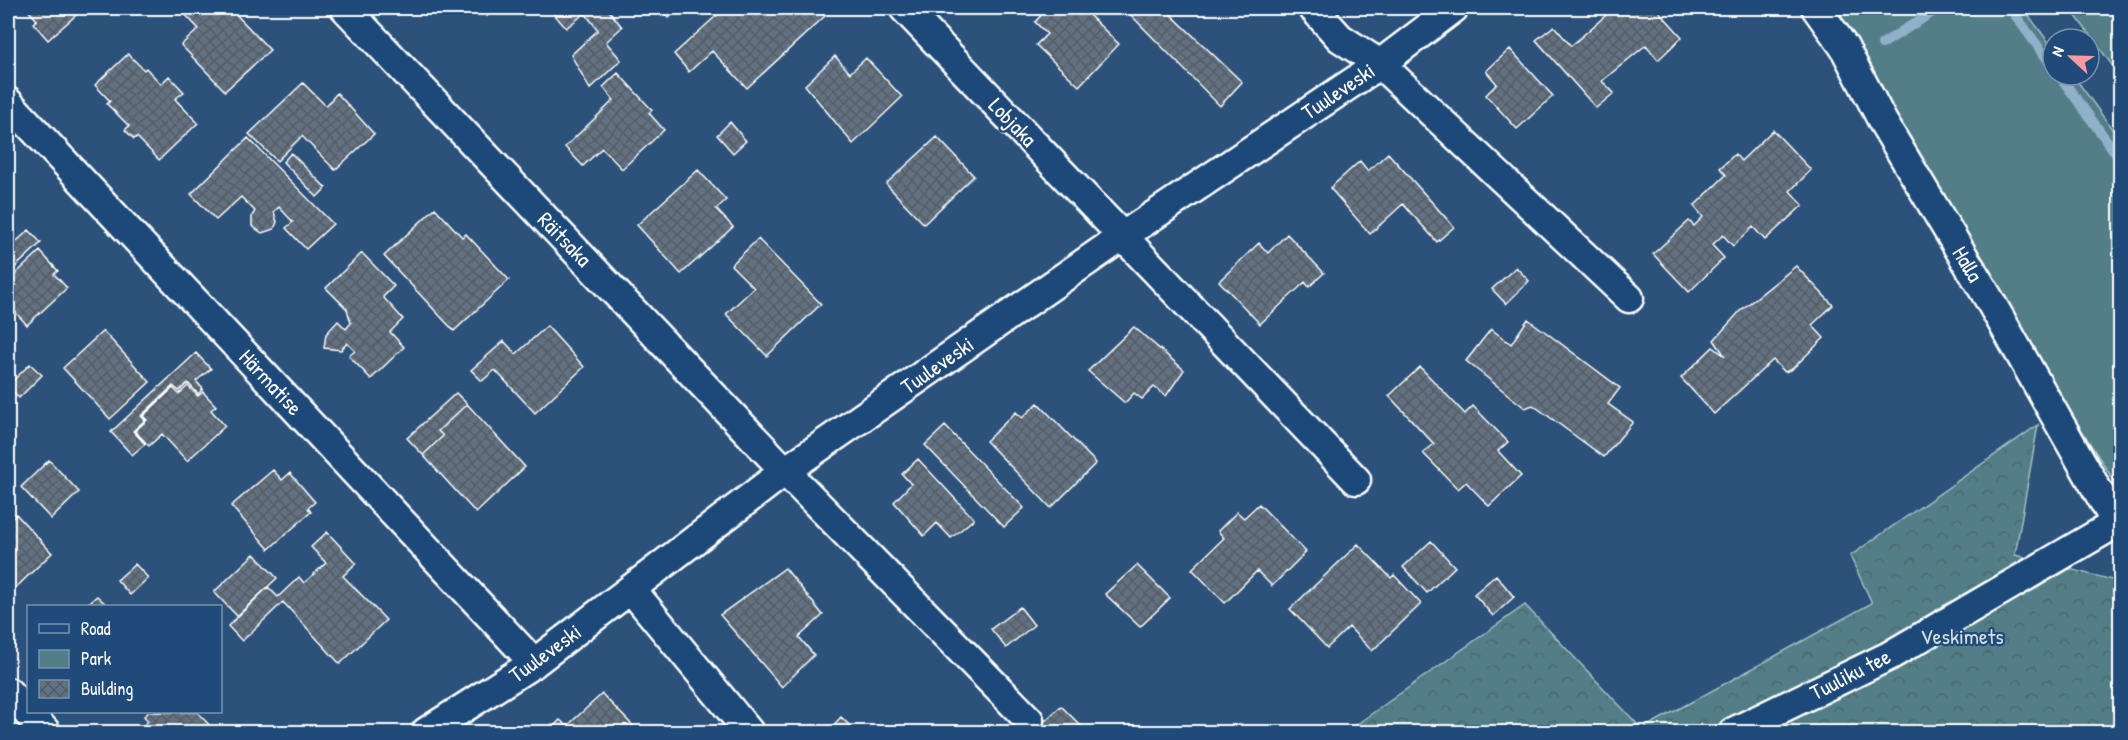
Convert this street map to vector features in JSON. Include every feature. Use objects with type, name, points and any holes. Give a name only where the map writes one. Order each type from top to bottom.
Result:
[{"type":"street","name":"Räitsaka","points":[[345,8],[785,471],[1029,720]]},
{"type":"street","name":"Lobjaka","points":[[904,8],[1356,480]]},
{"type":"street","points":[[1313,8],[1340,38],[1380,64],[1629,298]]},
{"type":"street","name":"Tuuleveski","points":[[426,732],[534,663],[785,471],[1123,236],[1380,64],[1454,8]]},
{"type":"street","name":"Halla","points":[[1816,8],[1844,47],[1883,122],[2118,522]]},
{"type":"street","name":"Härmatise","points":[[8,102],[534,663]]},
{"type":"street","name":"Tuuliku tee","points":[[1733,732],[1889,656],[2118,522]]},
{"type":"street","points":[[631,589],[749,732]]},
{"type":"street","points":[[8,692],[27,712]]},
{"type":"street","points":[[28,713],[46,732]]},
{"type":"green space","points":[[1833,8],[2023,8],[2041,32],[2041,87],[2082,87],[2120,140],[2120,475],[2112,478],[2072,415]]},
{"type":"green space","points":[[2070,8],[2120,8],[2120,76],[2101,50],[2101,27],[2084,27]]},
{"type":"green space","name":"Veskimets","points":[[2038,425],[2015,555],[2120,582],[2120,732],[1346,732],[1525,605],[1642,729],[1872,603],[1850,556]]},
{"type":"building","points":[[26,8],[84,8],[48,40],[33,23],[37,20]]},
{"type":"building","points":[[179,8],[230,8],[270,50],[225,91],[181,45],[199,29]]},
{"type":"building","points":[[478,8],[496,8],[487,16]]},
{"type":"building","points":[[531,8],[543,8],[537,13]]},
{"type":"building","points":[[560,8],[607,8],[622,27],[606,42],[621,60],[590,89],[571,55],[598,30],[585,13],[566,28],[553,13]]},
{"type":"building","points":[[660,8],[680,8],[669,18]]},
{"type":"building","points":[[725,8],[818,8],[825,16],[747,88],[712,51],[689,72],[674,54]]},
{"type":"building","points":[[1039,8],[1099,8],[1090,16],[1119,44],[1079,86],[1036,45],[1047,34],[1035,22],[1044,12]]},
{"type":"building","points":[[1124,8],[1164,8],[1242,82],[1220,106]]},
{"type":"building","points":[[1614,8],[1656,8],[1682,37],[1658,60],[1646,45],[1602,81],[1614,93],[1596,108],[1536,40],[1554,26],[1571,46]]},
{"type":"building","points":[[1510,49],[1553,96],[1517,129],[1486,95],[1497,84],[1486,71]]},
{"type":"building","points":[[128,54],[161,84],[169,76],[184,92],[175,99],[198,123],[159,160],[137,137],[134,139],[125,130],[129,126],[107,104],[110,101],[95,85]]},
{"type":"building","points":[[835,56],[850,73],[866,58],[902,97],[853,144],[805,85]]},
{"type":"building","points":[[618,73],[652,110],[649,113],[664,130],[622,169],[602,148],[583,166],[565,147],[614,100],[603,87]]},
{"type":"building","points":[[303,83],[326,106],[337,93],[374,134],[335,170],[302,136],[277,161],[249,134]]},
{"type":"building","points":[[730,122],[746,141],[733,153],[717,135]]},
{"type":"building","points":[[1773,130],[1811,170],[1790,191],[1803,205],[1765,240],[1753,227],[1733,246],[1723,235],[1712,245],[1724,258],[1689,292],[1653,254],[1689,221],[1694,226],[1703,217],[1694,206],[1726,175],[1720,168],[1735,154],[1741,161]]},
{"type":"building","points":[[937,137],[974,176],[924,224],[886,184]]},
{"type":"building","points":[[248,138],[333,224],[306,249],[286,228],[293,222],[279,207],[274,212],[277,222],[274,229],[262,233],[252,226],[252,216],[255,211],[241,197],[216,220],[191,194]]},
{"type":"building","points":[[291,153],[326,188],[317,197],[283,162]]},
{"type":"building","points":[[1388,153],[1454,227],[1437,242],[1403,204],[1370,234],[1330,188],[1360,161],[1368,171]]},
{"type":"building","points":[[698,170],[726,200],[716,209],[733,227],[681,274],[637,225]]},
{"type":"building","points":[[435,208],[462,237],[466,234],[509,280],[454,331],[384,256]]},
{"type":"building","points":[[29,230],[41,243],[8,274],[8,249]]},
{"type":"building","points":[[1287,234],[1324,273],[1309,287],[1305,282],[1260,324],[1219,281],[1259,243],[1268,253]]},
{"type":"building","points":[[758,239],[821,304],[767,356],[726,314],[754,288],[731,265]]},
{"type":"building","points":[[40,251],[58,271],[54,274],[67,288],[27,325],[8,304],[8,281]]},
{"type":"building","points":[[362,253],[394,286],[383,297],[403,319],[390,332],[404,347],[371,379],[349,356],[355,351],[347,343],[341,350],[324,348],[326,334],[338,321],[346,329],[351,323],[347,309],[326,288]]},
{"type":"building","points":[[1796,266],[1833,305],[1812,325],[1824,338],[1792,369],[1785,372],[1773,360],[1714,414],[1681,378],[1713,347],[1725,356],[1714,340],[1741,310]]},
{"type":"building","points":[[1516,267],[1529,281],[1506,304],[1492,289]]},
{"type":"building","points":[[1528,319],[1620,388],[1608,404],[1633,422],[1604,457],[1533,405],[1525,408],[1466,361],[1491,329],[1511,344]]},
{"type":"building","points":[[547,326],[584,367],[535,413],[495,370],[482,381],[471,370],[504,341],[516,354]]},
{"type":"building","points":[[1134,327],[1184,370],[1166,396],[1154,387],[1142,399],[1134,393],[1125,403],[1088,371]]},
{"type":"building","points":[[103,331],[150,382],[110,419],[63,368]]},
{"type":"building","points":[[196,353],[211,369],[196,381],[203,389],[198,394],[188,383],[179,391],[173,386],[141,416],[145,420],[133,431],[145,444],[132,455],[111,432]]},
{"type":"building","points":[[30,364],[42,375],[19,398],[8,386]]},
{"type":"building","points":[[1420,367],[1465,414],[1473,406],[1508,442],[1498,451],[1521,476],[1489,506],[1466,482],[1458,489],[1423,453],[1434,444],[1389,396]]},
{"type":"building","points":[[188,386],[198,396],[203,392],[216,406],[211,410],[225,426],[187,461],[162,434],[149,446],[135,431],[147,420],[143,416],[173,388],[179,394]]},
{"type":"building","points":[[456,393],[467,404],[438,431],[443,436],[423,455],[407,438]]},
{"type":"building","points":[[1038,403],[1096,463],[1051,508],[986,441],[1016,412],[1022,418]]},
{"type":"building","points":[[467,404],[525,467],[476,513],[423,455],[443,436],[438,431]]},
{"type":"building","points":[[945,426],[1024,508],[1004,527],[925,445]]},
{"type":"building","points":[[918,459],[974,519],[951,538],[937,523],[924,536],[894,502],[911,484],[902,474]]},
{"type":"building","points":[[49,460],[79,492],[51,519],[21,487]]},
{"type":"building","points":[[273,470],[282,480],[290,473],[315,502],[308,508],[311,512],[269,549],[231,506]]},
{"type":"building","points":[[1259,504],[1306,552],[1272,586],[1257,571],[1225,603],[1192,569],[1224,538],[1218,531],[1237,512],[1244,518]]},
{"type":"building","points":[[16,514],[52,553],[9,594],[8,523]]},
{"type":"building","points":[[327,532],[356,563],[343,576],[386,620],[340,664],[283,602],[242,641],[228,626],[268,587],[278,597],[299,577],[304,583],[326,563],[311,547]]},
{"type":"building","points":[[1431,541],[1455,567],[1427,593],[1403,567]]},
{"type":"building","points":[[1358,544],[1391,578],[1394,575],[1421,604],[1372,651],[1349,627],[1327,648],[1290,609]]},
{"type":"building","points":[[254,554],[277,578],[237,616],[214,592]]},
{"type":"building","points":[[135,564],[148,578],[130,595],[117,580]]},
{"type":"building","points":[[1137,565],[1170,598],[1140,627],[1105,594]]},
{"type":"building","points":[[785,568],[823,615],[799,637],[814,655],[782,687],[720,615]]},
{"type":"building","points":[[1496,575],[1514,597],[1493,616],[1474,594]]},
{"type":"building","points":[[97,596],[107,605],[86,605]]},
{"type":"building","points":[[1020,607],[1034,625],[1006,648],[991,629]]},
{"type":"building","points":[[602,694],[639,732],[548,732],[560,720],[567,726]]},
{"type":"building","points":[[1061,706],[1087,732],[1033,732]]},
{"type":"building","points":[[148,713],[198,713],[214,730],[211,732],[137,732],[148,721],[144,716]]},
{"type":"building","points":[[841,717],[856,732],[827,732]]},
{"type":"building","points":[[813,725],[820,732],[804,732]]},
{"type":"waterway","points":[[1882,44],[1939,8]]},
{"type":"waterway","points":[[2010,8],[2041,51]]},
{"type":"waterway","points":[[2068,87],[2120,159]]}]
